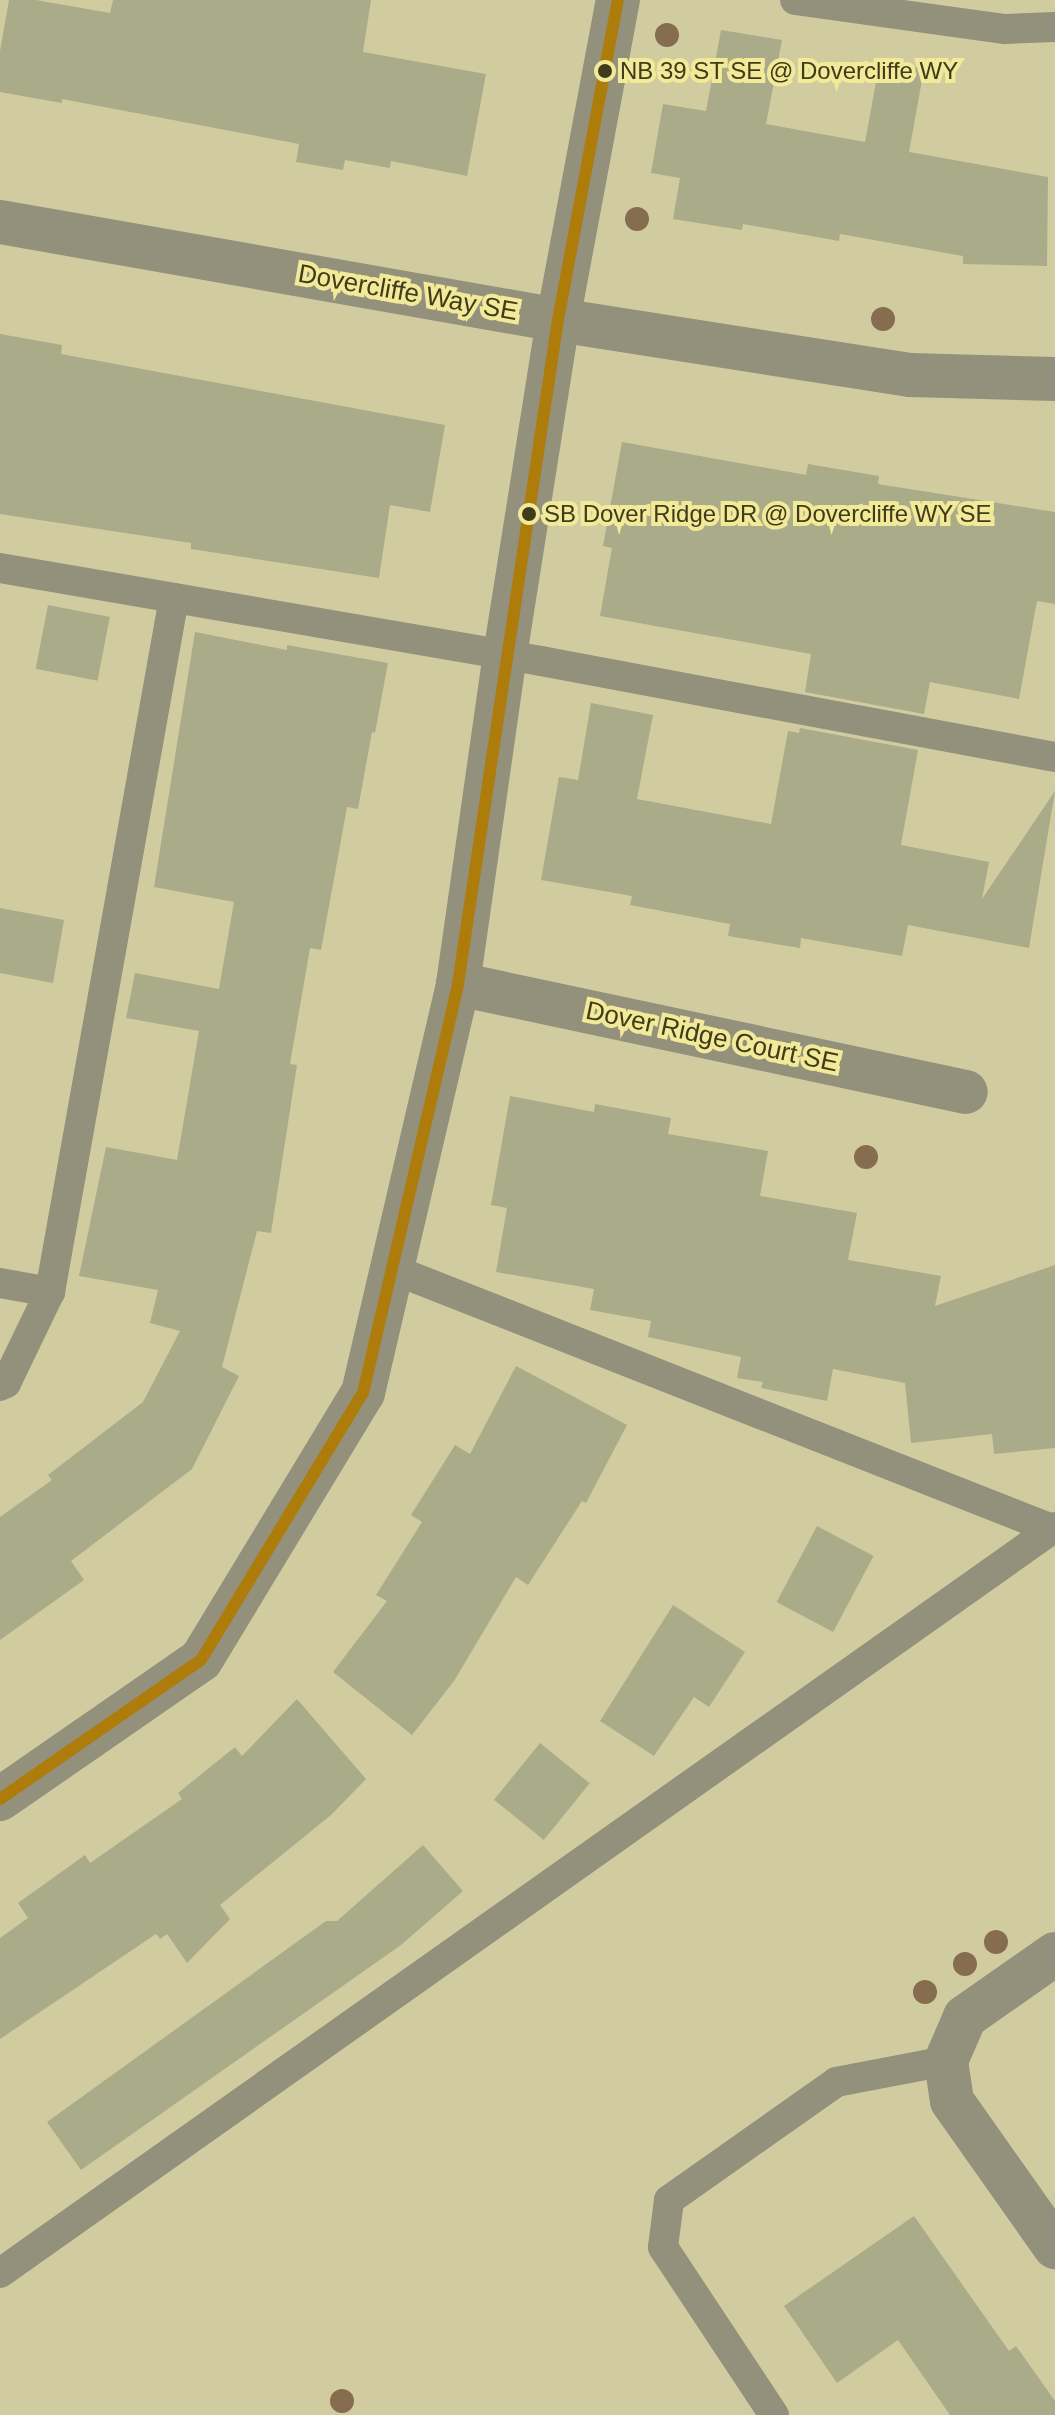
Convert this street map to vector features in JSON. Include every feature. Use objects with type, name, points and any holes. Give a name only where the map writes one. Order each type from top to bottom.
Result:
[{"type":"street","points":[[0,1799],[201,1660],[363,1393],[458,984],[505,655],[558,320],[618,0]]},
{"type":"street","name":"Dovercliffe Way SE","points":[[0,222],[558,320],[910,375],[1055,379]]},
{"type":"street","name":"Dover Ridge Court SE","points":[[458,984],[966,1092]]},
{"type":"street","points":[[1055,1954],[965,2017],[946,2061],[952,2101],[1055,2247]]},
{"type":"lane","points":[[795,0],[1005,29],[1055,27]]},
{"type":"lane","points":[[0,568],[505,655],[1055,757]]},
{"type":"lane","points":[[0,1386],[6,1383],[50,1292],[174,598]]},
{"type":"lane","points":[[392,1269],[1053,1528]]},
{"type":"lane","points":[[0,1283],[50,1292]]},
{"type":"lane","points":[[0,2273],[1053,1528]]},
{"type":"lane","points":[[774,2415],[663,2247],[669,2200],[836,2082],[946,2061]]},
{"type":"building","points":[[9,0],[36,0],[110,13],[113,0],[371,0],[363,52],[486,74],[467,176],[391,161],[390,168],[345,160],[343,170],[296,162],[299,144],[62,99],[62,103],[0,92],[0,51]]},
{"type":"building","points":[[721,30],[782,40],[766,124],[865,142],[880,60],[924,69],[909,152],[1048,177],[1047,266],[963,264],[963,256],[840,234],[839,241],[743,224],[742,230],[673,219],[680,178],[651,173],[663,104],[706,111]]},
{"type":"building","points":[[0,334],[62,345],[61,354],[445,425],[430,512],[390,505],[379,578],[191,549],[191,543],[0,514]]},
{"type":"building","points":[[622,442],[806,475],[808,464],[879,476],[878,484],[1055,512],[1055,604],[1037,601],[1019,699],[930,682],[924,714],[805,692],[811,654],[600,616],[612,548],[603,546]]},
{"type":"building","points":[[48,605],[110,617],[97,681],[36,669]]},
{"type":"building","points":[[195,632],[287,650],[287,645],[388,663],[375,733],[372,732],[358,809],[347,807],[321,950],[310,948],[290,1064],[297,1065],[271,1233],[257,1231],[222,1367],[239,1376],[192,1469],[71,1561],[84,1580],[0,1640],[0,1517],[52,1480],[48,1475],[143,1402],[180,1331],[150,1323],[158,1290],[79,1276],[106,1147],[177,1160],[199,1031],[126,1018],[135,973],[219,989],[234,902],[154,887]]},
{"type":"building","points":[[591,703],[653,715],[637,799],[771,824],[788,731],[799,733],[800,728],[918,750],[901,845],[989,862],[982,899],[1055,791],[1029,948],[908,925],[902,956],[801,938],[800,948],[728,936],[730,924],[630,905],[632,896],[541,880],[559,777],[578,780]]},
{"type":"building","points":[[0,908],[64,920],[53,983],[0,973]]},
{"type":"building","points":[[510,1096],[594,1112],[595,1104],[671,1118],[668,1134],[768,1151],[760,1196],[857,1213],[848,1260],[941,1276],[935,1306],[1055,1265],[1055,1448],[994,1454],[992,1434],[911,1443],[905,1383],[833,1369],[827,1401],[761,1388],[763,1382],[737,1378],[741,1357],[648,1337],[651,1321],[590,1310],[594,1289],[496,1272],[507,1208],[491,1205]]},
{"type":"building","points":[[516,1366],[627,1425],[586,1503],[582,1501],[528,1585],[516,1577],[454,1681],[412,1735],[333,1672],[387,1601],[376,1595],[422,1522],[411,1515],[455,1445],[470,1454]]},
{"type":"building","points":[[817,1526],[874,1556],[833,1632],[777,1602]]},
{"type":"building","points":[[673,1605],[745,1652],[709,1707],[694,1697],[654,1756],[600,1721]]},
{"type":"building","points":[[297,1699],[366,1779],[331,1815],[220,1905],[230,1919],[187,1963],[167,1934],[160,1939],[156,1934],[0,2039],[0,1938],[28,1918],[18,1903],[85,1855],[90,1863],[182,1799],[178,1793],[235,1747],[242,1756]]},
{"type":"building","points":[[540,1743],[590,1783],[544,1840],[494,1800]]},
{"type":"building","points":[[423,1845],[463,1891],[401,1945],[81,2170],[47,2122],[326,1921],[337,1921]]},
{"type":"building","points":[[914,2216],[1009,2351],[1016,2346],[1055,2401],[1055,2415],[950,2415],[898,2340],[837,2383],[784,2306]]},
{"type":"transit line","points":[[0,1799],[201,1660],[363,1393],[458,984],[558,320],[618,0]]},
{"type":"place","name":"NB 39 ST SE @ Dovercliffe WY","points":[[605,71]]},
{"type":"place","name":"SB Dover Ridge DR @ Dovercliffe WY SE","points":[[529,514]]}]
